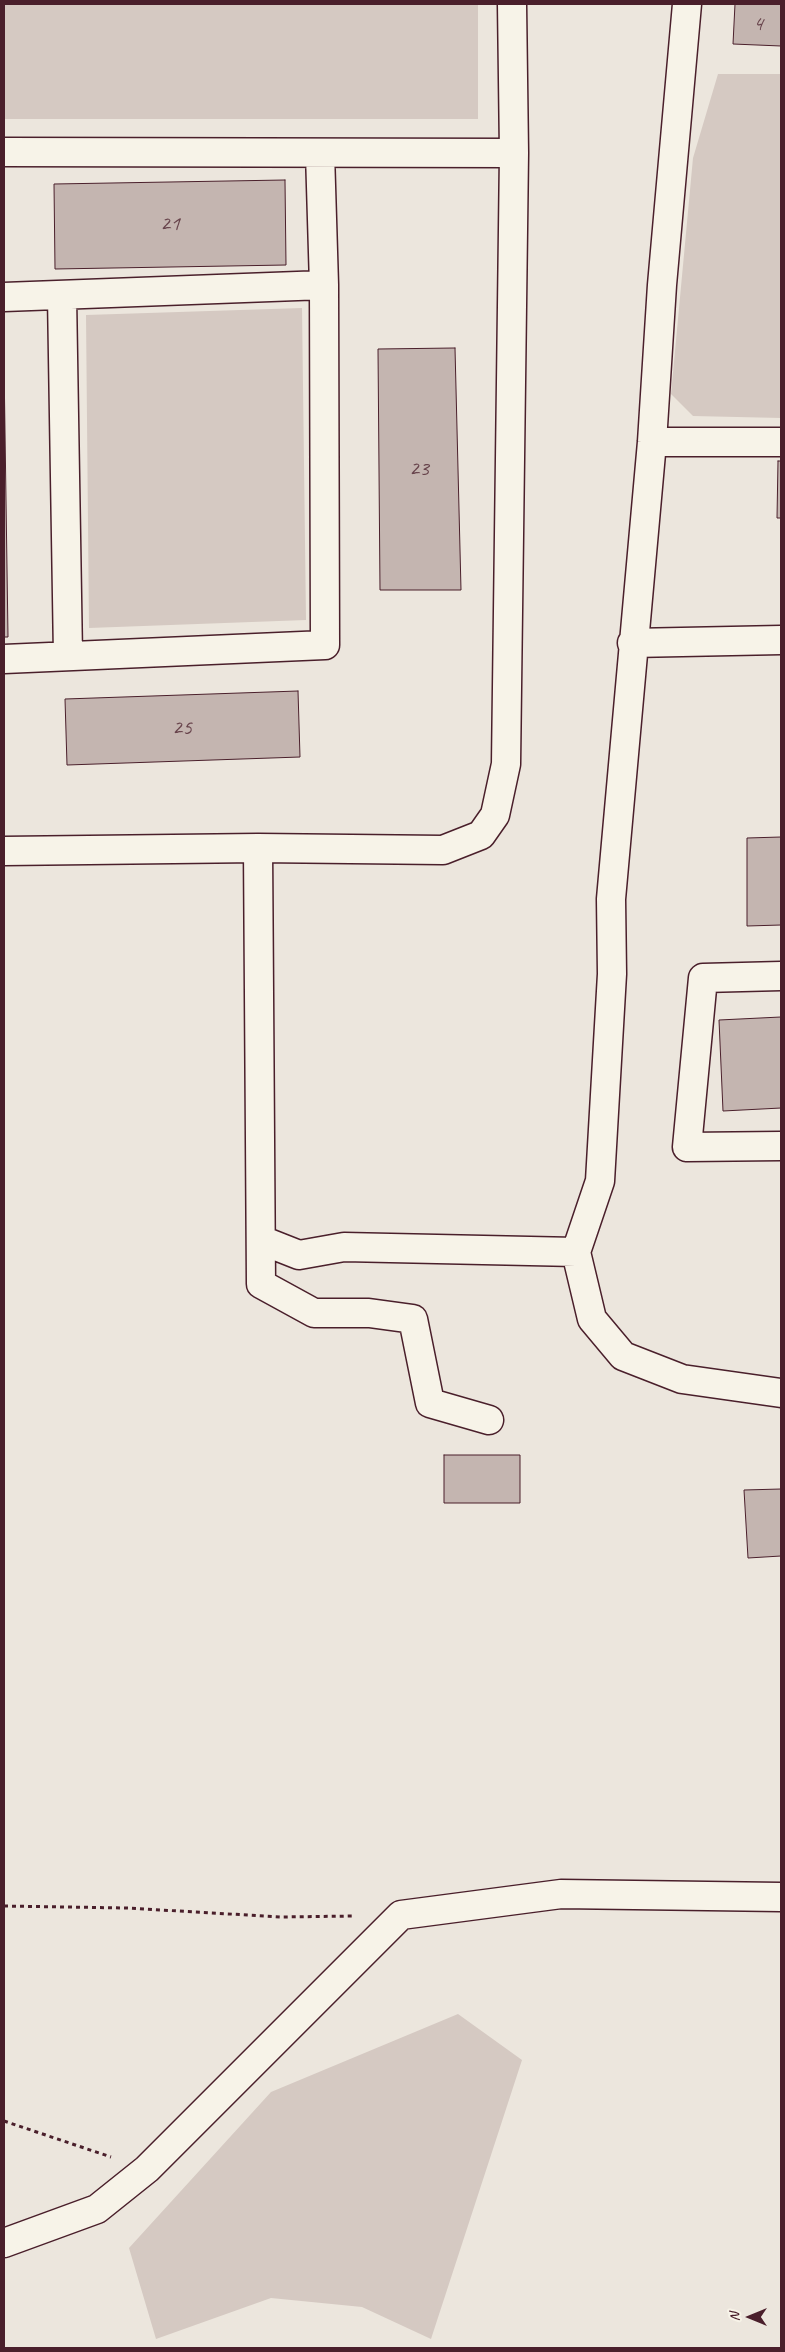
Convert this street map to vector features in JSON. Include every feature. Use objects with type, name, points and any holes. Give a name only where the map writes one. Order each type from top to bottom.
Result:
[{"type":"street","points":[[4,851],[258,848],[443,850],[481,834],[495,815],[506,764],[514,153],[512,4]]},
{"type":"street","points":[[686,4],[662,285],[652,442],[632,643],[610,899],[612,974],[600,1181],[576,1252],[592,1319],[623,1356],[682,1379],[781,1393]]},
{"type":"street","points":[[4,152],[514,153]]},
{"type":"street","points":[[4,659],[326,645],[324,285],[320,153]]},
{"type":"street","points":[[4,297],[324,285]]},
{"type":"street","points":[[62,296],[68,656]]},
{"type":"street","points":[[652,442],[781,442]]},
{"type":"street","points":[[632,643],[781,640]]},
{"type":"street","points":[[258,848],[260,1284],[314,1313],[368,1313],[413,1319],[430,1403],[489,1420]]},
{"type":"street","points":[[781,976],[703,978],[687,1147],[781,1146]]},
{"type":"street","points":[[260,1240],[299,1255],[344,1248],[576,1252]]},
{"type":"street","points":[[4,2243],[42,2227],[97,2209],[147,2169],[401,1915],[561,1894],[781,1897]]},
{"type":"path","points":[[4,1906],[127,1908],[281,1918],[401,1915]]},
{"type":"path","points":[[4,2121],[147,2169]]},
{"type":"shaded area","points":[[4,4],[478,4],[478,119],[4,119]]},
{"type":"shaded area","points":[[718,74],[781,74],[781,418],[693,416],[671,394],[693,158]]},
{"type":"shaded area","points":[[302,308],[306,620],[89,628],[86,315]]},
{"type":"shaded area","points":[[458,2014],[522,2060],[431,2339],[362,2307],[271,2298],[156,2339],[129,2248],[271,2092]]},
{"type":"building","points":[[735,4],[781,4],[781,46],[733,44]]},
{"type":"building","points":[[285,180],[286,265],[55,269],[54,184]]},
{"type":"building","points":[[455,348],[461,590],[380,590],[378,349]]},
{"type":"building","points":[[4,363],[8,637],[4,637]]},
{"type":"building","points":[[778,461],[781,461],[781,518],[777,518]]},
{"type":"building","points":[[298,691],[300,757],[67,765],[65,699]]},
{"type":"building","points":[[781,837],[781,925],[747,926],[747,838]]},
{"type":"building","points":[[781,1017],[781,1108],[723,1111],[719,1020]]},
{"type":"building","points":[[444,1455],[520,1455],[520,1503],[444,1503]]},
{"type":"building","points":[[781,1489],[781,1556],[748,1558],[744,1490]]}]
